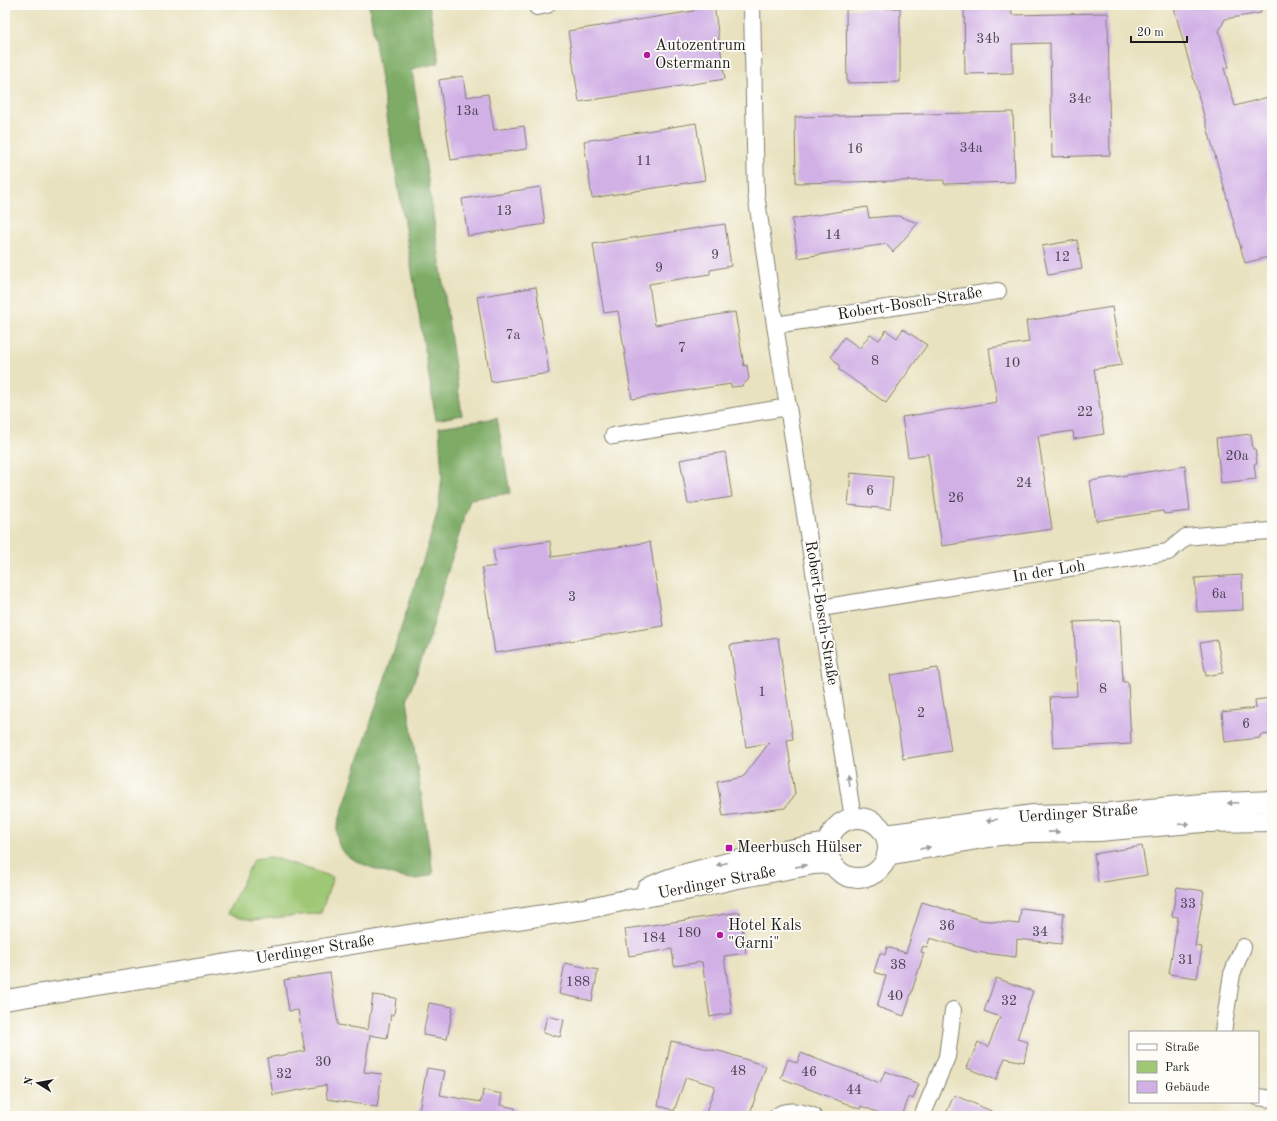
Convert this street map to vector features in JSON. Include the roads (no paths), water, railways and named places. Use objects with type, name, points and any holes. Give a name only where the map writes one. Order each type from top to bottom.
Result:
[{"type":"street","name":"Robert-Bosch-Straße","points":[[752,5],[756,194],[775,325],[854,818]]},
{"type":"street","name":"Robert-Bosch-Straße","points":[[775,325],[998,291]]},
{"type":"street","points":[[613,436],[788,407]]},
{"type":"street","name":"In der Loh","points":[[821,608],[1168,552],[1186,537],[1272,531]]},
{"type":"street","name":"Uerdinger Straße","points":[[885,835],[1033,815],[1110,813],[1201,804],[1272,801]]},
{"type":"street","points":[[854,818],[863,818],[872,821],[880,827],[885,835],[887,855],[883,864],[871,875],[862,878],[854,878],[845,875],[832,863],[828,843],[833,831],[842,823],[854,818]]},
{"type":"street","name":"Uerdinger Straße","points":[[887,855],[1000,835],[1028,832],[1098,831],[1203,822],[1272,821]]},
{"type":"street","name":"Uerdinger Straße","points":[[626,900],[658,883],[692,872],[735,861],[828,843]]},
{"type":"street","name":"Uerdinger Straße","points":[[5,1000],[401,936],[577,910],[814,864],[832,863]]},
{"type":"street","points":[[1223,1031],[1232,974],[1242,947]]},
{"type":"street","points":[[922,1116],[947,1057],[953,1010]]},
{"type":"street","points":[[1259,1097],[1272,1099]]},
{"type":"street","points":[[777,1116],[790,1111],[813,1116]]},
{"type":"place","name":"Autozentrum Ostermann","points":[[647,55]]},
{"type":"place","name":"Meerbusch Hülser","points":[[729,848]]},
{"type":"place","name":"Hotel Kals \"Garni\"","points":[[720,935]]}]
